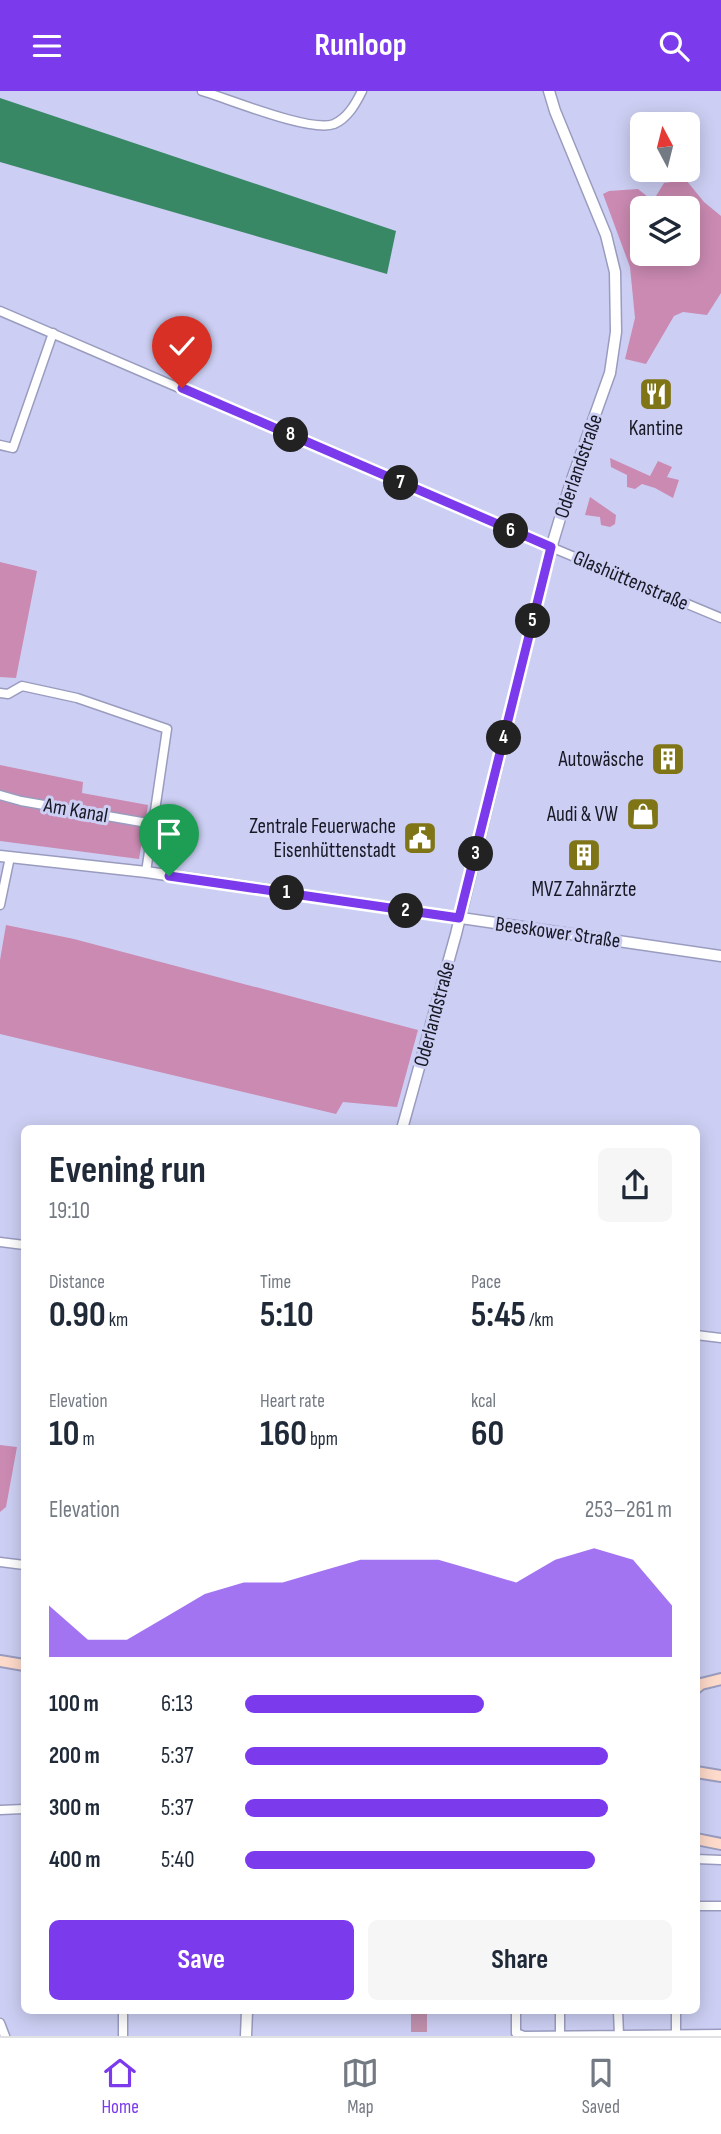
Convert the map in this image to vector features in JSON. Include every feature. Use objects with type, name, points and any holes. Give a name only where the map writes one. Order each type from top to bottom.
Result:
[{"type":"main road","points":[[0,1661],[21,1664]]},
{"type":"main road","points":[[700,1685],[721,1679]]},
{"type":"main road","points":[[700,1774],[721,1776]]},
{"type":"main road","points":[[700,1840],[721,1844]]},
{"type":"street","points":[[202,91],[308,125],[334,124],[349,113],[362,91]]},
{"type":"street","name":"Oderlandstraße","points":[[403,1125],[459,918],[551,547],[569,485],[610,373],[617,332],[615,272],[606,235],[549,91]]},
{"type":"street","name":"Glashüttenstraße","points":[[0,311],[721,618]]},
{"type":"street","points":[[0,445],[13,448],[53,333]]},
{"type":"street","points":[[0,693],[8,694],[22,686],[77,698],[167,729],[146,872]]},
{"type":"street","name":"Am Kanal","points":[[0,795],[153,824]]},
{"type":"street","points":[[0,905],[5,857]]},
{"type":"street","name":"Beeskower Straße","points":[[5,857],[146,872],[721,956]]},
{"type":"street","points":[[0,1241],[21,1244]]},
{"type":"street","points":[[700,1335],[721,1338]]},
{"type":"street","points":[[0,1562],[21,1565]]},
{"type":"street","points":[[0,1810],[21,1809]]},
{"type":"street","points":[[700,1859],[721,1860]]},
{"type":"street","points":[[700,1906],[721,1906]]},
{"type":"street","points":[[123,2014],[123,2036]]},
{"type":"street","points":[[246,2036],[247,2014]]},
{"type":"street","points":[[516,2014],[516,2033],[524,2036],[721,2035]]},
{"type":"street","points":[[560,2014],[560,2036]]},
{"type":"street","points":[[618,2014],[618,2035]]},
{"type":"street","points":[[676,2014],[676,2034]]},
{"type":"street","points":[[0,2023],[5,2036]]},
{"type":"shaded area","points":[[0,98],[396,231],[387,274],[0,162]]},
{"type":"shaded area","points":[[688,182],[699,196],[656,196],[664,183]]},
{"type":"shaded area","points":[[638,189],[647,196],[630,196],[630,266],[700,266],[700,197],[721,216],[721,293],[707,315],[683,312],[674,316],[646,364],[625,359],[635,318],[630,267],[603,194],[609,191]]},
{"type":"shaded area","points":[[610,458],[650,476],[658,461],[672,467],[667,477],[679,480],[673,498],[642,484],[635,489],[627,487],[627,475],[611,467]]},
{"type":"shaded area","points":[[590,497],[616,515],[615,524],[610,527],[601,525],[600,517],[585,515]]},
{"type":"shaded area","points":[[0,562],[37,571],[16,678],[0,677]]},
{"type":"shaded area","points":[[0,765],[83,782],[82,793],[148,805],[139,859],[0,841]]},
{"type":"shaded area","points":[[6,925],[74,939],[418,1030],[397,1107],[343,1102],[336,1114],[0,1034],[0,960]]},
{"type":"shaded area","points":[[0,1445],[17,1447],[6,1507],[0,1512]]},
{"type":"shaded area","points":[[411,2014],[427,2014],[427,2032],[411,2032]]},
{"type":"place","name":"Kantine","points":[[656,394]]},
{"type":"place","name":"Autowäsche","points":[[668,759]]},
{"type":"place","name":"Audi & VW","points":[[643,814]]},
{"type":"place","name":"Zentrale Feuerwache Eisenhüttenstadt","points":[[420,838]]},
{"type":"place","name":"MVZ Zahnärzte","points":[[584,855]]},
{"type":"route","points":[[169,876],[459,918],[551,547],[182,388]]}]
